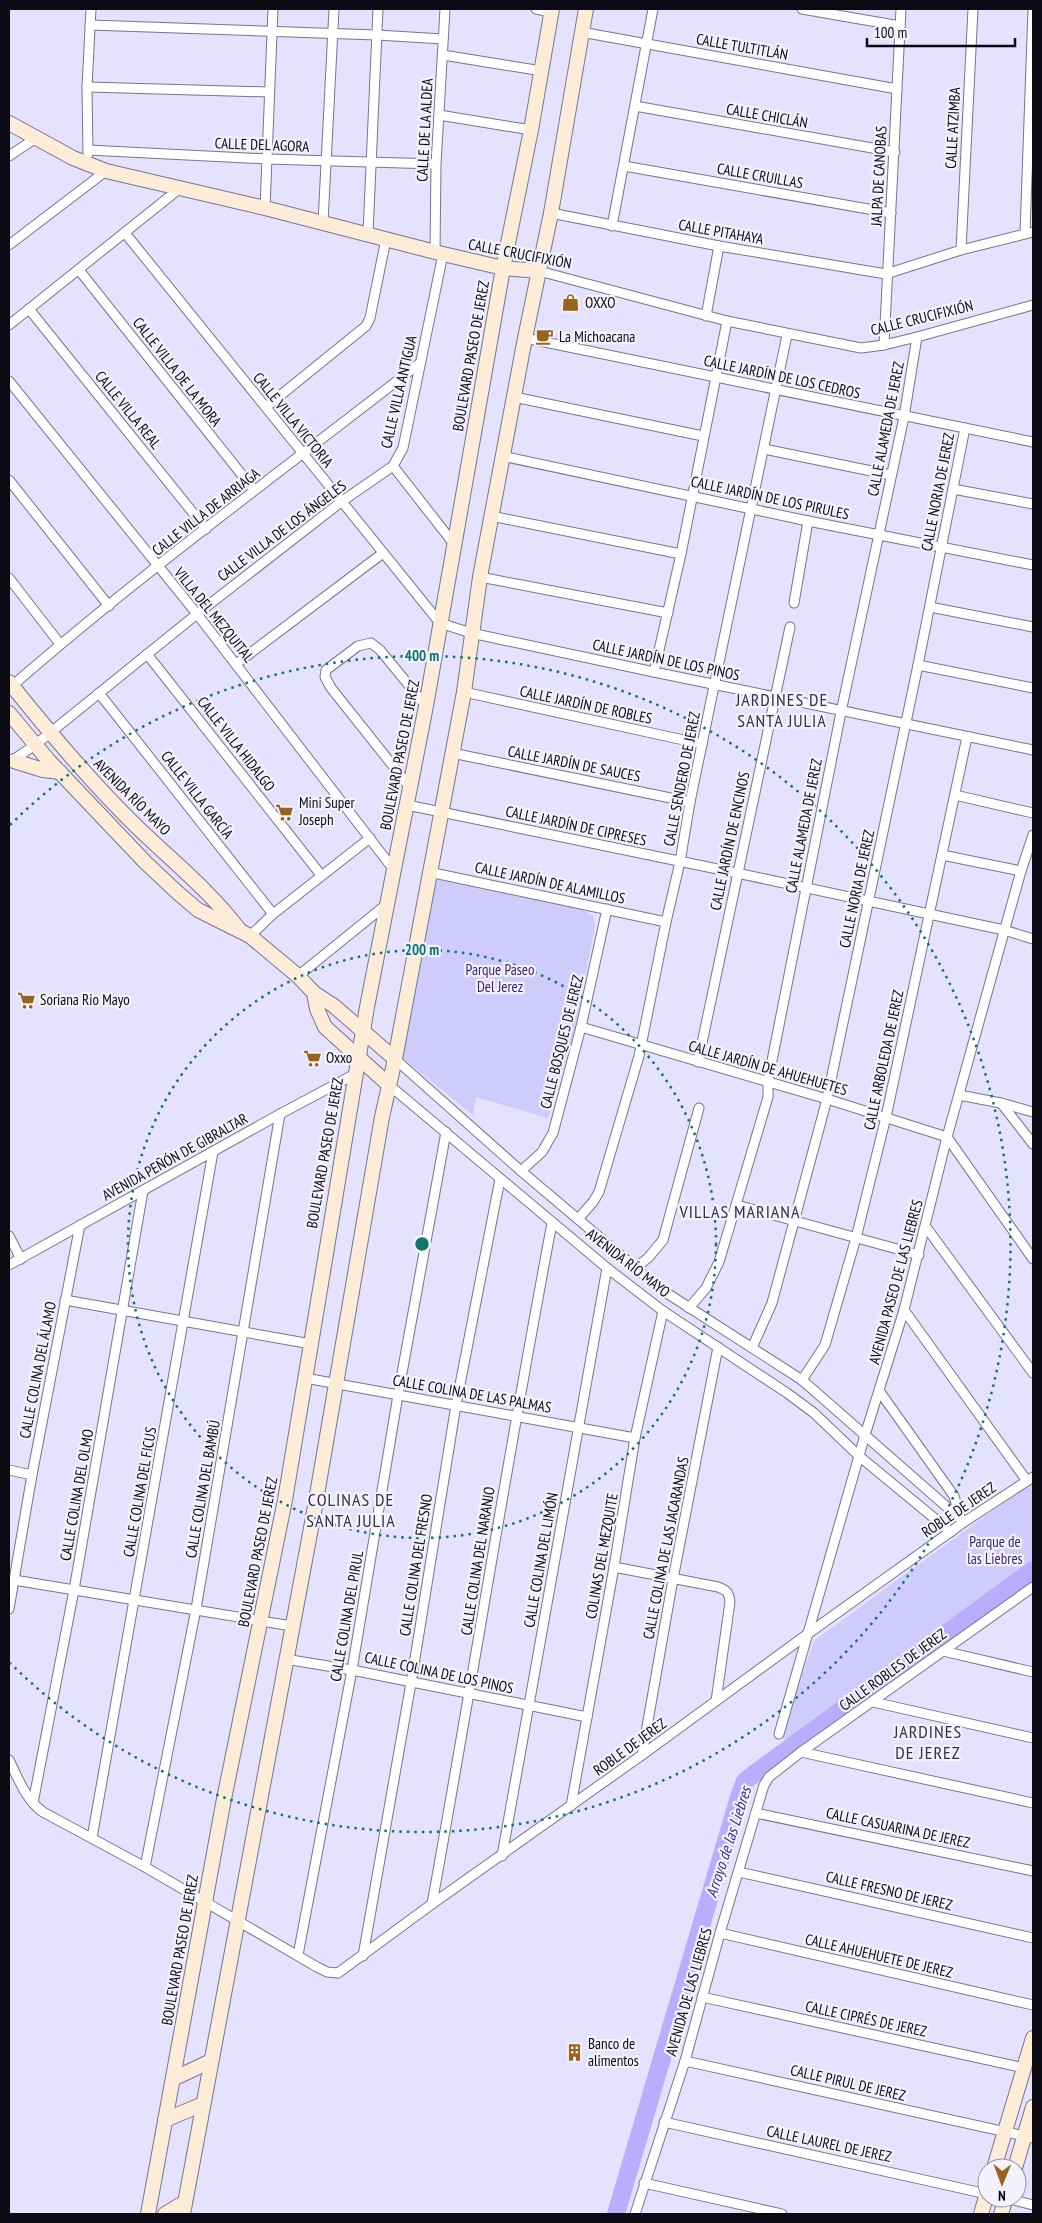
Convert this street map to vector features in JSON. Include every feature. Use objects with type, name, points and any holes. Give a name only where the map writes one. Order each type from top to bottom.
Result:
[{"type":"main road","points":[[165,2214],[184,2208],[337,1383],[380,1127],[395,1059],[464,692],[480,577],[525,338],[551,213],[586,9]]},
{"type":"main road","name":"BOULEVARD PASEO DE JEREZ","points":[[148,2214],[223,1804],[285,1500],[355,1074],[409,786],[426,706],[503,268],[542,71],[551,10]]},
{"type":"main road","name":"CALLE CRUCIFIXIÓN","points":[[9,123],[88,165],[106,171],[323,222],[503,268],[539,271]]},
{"type":"main road","name":"AVENIDA RÍO MAYO","points":[[10,684],[49,733],[96,785],[218,904],[238,928],[298,976],[314,993],[334,1006],[364,1031],[395,1059]]},
{"type":"main road","name":"AVENIDA RÍO MAYO","points":[[9,713],[34,745],[146,863],[178,893],[205,914],[226,925],[238,928]]},
{"type":"main road","points":[[10,761],[43,770],[60,772]]},
{"type":"main road","name":"AVENIDA RÍO MAYO","points":[[314,993],[317,1009],[326,1027],[389,1085]]},
{"type":"main road","points":[[997,2158],[1033,2038]]},
{"type":"main road","points":[[173,2079],[211,2061]]},
{"type":"main road","points":[[165,2120],[203,2104]]},
{"type":"main road","points":[[1020,2158],[1029,2137],[1033,2107]]},
{"type":"street","points":[[88,165],[87,87],[91,9]]},
{"type":"street","points":[[265,208],[272,9]]},
{"type":"street","points":[[323,222],[334,9]]},
{"type":"street","points":[[368,233],[378,9]]},
{"type":"street","name":"CALLE DE LA ALDEA","points":[[439,253],[436,164],[445,9]]},
{"type":"street","points":[[536,9],[551,10]]},
{"type":"street","points":[[612,226],[653,9]]},
{"type":"street","points":[[802,9],[900,26]]},
{"type":"street","name":"JALPA DE CANOBAS","points":[[884,345],[886,274],[895,152],[901,9]]},
{"type":"street","name":"CALLE ATZIMBA","points":[[961,250],[973,9]]},
{"type":"street","points":[[886,274],[961,250],[1029,232],[1033,9]]},
{"type":"street","points":[[90,25],[333,33],[443,39]]},
{"type":"street","name":"CALLE TULTITLÁN","points":[[581,32],[898,89]]},
{"type":"street","points":[[443,54],[542,71]]},
{"type":"street","points":[[87,87],[269,92]]},
{"type":"street","name":"CALLE CHICLÁN","points":[[635,106],[895,152]]},
{"type":"street","points":[[439,115],[531,130]]},
{"type":"street","points":[[9,156],[36,138]]},
{"type":"street","name":"CALLE DEL AGORA","points":[[88,150],[267,159],[436,164]]},
{"type":"street","name":"CALLE CRUILLAS","points":[[624,166],[891,214]]},
{"type":"street","points":[[9,245],[106,171]]},
{"type":"street","points":[[9,324],[125,233],[178,188]]},
{"type":"street","name":"CALLE PITAHAYA","points":[[551,213],[719,246],[886,274]]},
{"type":"street","name":"CALLE VILLA VICTORIA","points":[[125,233],[440,624]]},
{"type":"street","points":[[266,407],[366,326],[370,318],[386,239]]},
{"type":"street","points":[[706,316],[719,246]]},
{"type":"street","name":"CALLE VILLA ANTIGUA","points":[[439,253],[403,448],[392,466],[454,544]]},
{"type":"street","name":"CALLE VILLA DE LA MORA","points":[[79,270],[254,490]]},
{"type":"street","name":"CALLE CRUCIFIXIÓN","points":[[539,271],[706,316],[788,335],[861,348],[918,337],[1033,305]]},
{"type":"street","name":"CALLE VILLA REAL","points":[[29,308],[206,530]]},
{"type":"street","points":[[654,672],[681,554],[727,321]]},
{"type":"street","name":"CALLE SENDERO DE JEREZ","points":[[578,1219],[599,1192],[642,1046],[666,922],[680,862],[690,802],[788,335]]},
{"type":"street","name":"CALLE ALAMEDA DE JEREZ","points":[[689,1308],[713,1275],[737,1205],[768,1098],[768,1081],[806,888],[841,712],[904,417],[918,337]]},
{"type":"street","name":"CALLE JARDÍN DE LOS CEDROS","points":[[525,338],[1033,442]]},
{"type":"street","name":"CALLE VILLA DE ARRIAGA","points":[[10,684],[254,490],[420,363]]},
{"type":"street","name":"VILLA DEL MEZQUITAL","points":[[9,381],[197,614],[394,870]]},
{"type":"street","points":[[514,397],[703,436]]},
{"type":"street","name":"CALLE NORIA DE JEREZ","points":[[752,1348],[772,1303],[827,1098],[930,607],[965,428]]},
{"type":"street","points":[[764,449],[891,475]]},
{"type":"street","name":"CALLE JARDÍN DE LOS PIRULES","points":[[502,456],[808,521],[1033,565]]},
{"type":"street","name":"CALLE VILLA DE LOS ÁNGELES","points":[[10,761],[34,745],[197,614],[341,502],[392,466]]},
{"type":"street","points":[[9,480],[109,606]]},
{"type":"street","points":[[953,489],[1033,504]]},
{"type":"street","points":[[491,516],[681,554]]},
{"type":"street","points":[[794,603],[808,521]]},
{"type":"street","points":[[236,664],[383,553]]},
{"type":"street","points":[[480,577],[668,613]]},
{"type":"street","points":[[9,578],[60,644]]},
{"type":"street","points":[[930,607],[1033,627]]},
{"type":"street","name":"CALLE JARDÍN DE LOS PINOS","points":[[440,624],[471,633],[841,712],[1033,750]]},
{"type":"street","name":"CALLE JARDÍN DE ENCINOS","points":[[698,1062],[790,627]]},
{"type":"street","points":[[409,786],[331,688],[325,677],[326,670],[358,646],[371,643],[380,650],[426,706]]},
{"type":"street","name":"CALLE VILLA HIDALGO","points":[[147,654],[321,875]]},
{"type":"street","points":[[918,665],[1033,688]]},
{"type":"street","name":"CALLE JARDÍN DE ROBLES","points":[[464,692],[702,744]]},
{"type":"street","name":"CALLE VILLA GARCÍA","points":[[99,693],[273,914]]},
{"type":"street","name":"CALLE ARBOLEDA DE JEREZ","points":[[802,1380],[825,1345],[856,1238],[886,1117],[967,736]]},
{"type":"street","name":"CALLE JARDÍN DE SAUCES","points":[[452,753],[690,802]]},
{"type":"street","points":[[955,795],[1033,813]]},
{"type":"street","name":"CALLE JARDÍN DE CIPRESES","points":[[406,805],[680,862],[737,872],[868,902],[1004,930],[1033,939]]},
{"type":"street","name":"AVENIDA PASEO DE LAS LIEBRES","points":[[779,1734],[859,1456],[904,1310],[947,1137],[1021,870],[1033,835]]},
{"type":"street","points":[[250,936],[273,914],[370,838]]},
{"type":"street","points":[[942,855],[1021,870]]},
{"type":"street","name":"CALLE JARDÍN DE ALAMILLOS","points":[[429,872],[666,922]]},
{"type":"street","points":[[298,976],[388,904]]},
{"type":"street","name":"CALLE BOSQUES DE JEREZ","points":[[521,1171],[542,1152],[553,1133],[581,1027],[607,909]]},
{"type":"street","name":"CALLE JARDÍN DE AHUEHUETES","points":[[581,1027],[827,1098],[947,1137]]},
{"type":"street","name":"AVENIDA RÍO MAYO","points":[[395,1059],[521,1171],[662,1290],[802,1380],[962,1519]]},
{"type":"street","name":"AVENIDA PEÑÓN DE GIBRALTAR","points":[[9,1268],[21,1258],[355,1074]]},
{"type":"street","name":"AVENIDA RÍO MAYO","points":[[389,1085],[552,1223],[662,1311],[814,1413],[859,1456],[950,1532]]},
{"type":"street","points":[[959,1096],[1001,1102],[1033,1112]]},
{"type":"street","points":[[1001,1102],[1033,1144]]},
{"type":"street","points":[[635,1268],[652,1254],[662,1240],[699,1108]]},
{"type":"street","name":"CALLE COLINA DEL BAMBÚ","points":[[145,1867],[196,1609],[280,1114]]},
{"type":"street","name":"CALLE COLINA DEL PIRUL","points":[[298,1955],[352,1670],[398,1395],[446,1132]]},
{"type":"street","points":[[947,1137],[1033,1259]]},
{"type":"street","name":"CALLE COLINA DEL FICUS","points":[[92,1838],[213,1152]]},
{"type":"street","name":"CALLE COLINA DEL FRESNO","points":[[363,1956],[411,1683],[456,1405],[500,1179]]},
{"type":"street","name":"CALLE COLINA DEL OLMO","points":[[33,1803],[74,1590],[144,1191]]},
{"type":"street","points":[[737,1205],[919,1255]]},
{"type":"street","name":"CALLE COLINA DEL NARANJO","points":[[432,1904],[470,1694],[516,1416],[552,1223]]},
{"type":"street","name":"CALLE COLINA DEL ÁLAMO","points":[[9,1609],[64,1300],[80,1225]]},
{"type":"street","points":[[926,1227],[1033,1374]]},
{"type":"street","points":[[9,1236],[21,1258]]},
{"type":"street","name":"CALLE COLINA DEL LIMÓN","points":[[502,1856],[607,1268]]},
{"type":"street","points":[[64,1300],[311,1344]]},
{"type":"street","points":[[904,1310],[1030,1479]]},
{"type":"street","name":"COLINAS DEL MEZQUITE","points":[[571,1806],[635,1438],[662,1311]]},
{"type":"street","name":"CALLE COLINA DE LAS JACARANDAS","points":[[642,1755],[673,1579],[718,1347]]},
{"type":"street","name":"CALLE COLINA DE LAS PALMAS","points":[[305,1378],[635,1438]]},
{"type":"street","points":[[880,1392],[954,1496],[962,1519]]},
{"type":"street","points":[[9,1470],[32,1475]]},
{"type":"street","name":"ROBLE DE JEREZ","points":[[33,1803],[43,1812],[145,1867],[326,1972],[335,1974],[343,1972],[432,1904],[502,1856],[950,1532],[962,1519],[1030,1479]]},
{"type":"street","points":[[614,1567],[718,1587],[730,1594],[716,1701]]},
{"type":"street","points":[[14,1580],[74,1590],[92,1591],[292,1626]]},
{"type":"street","name":"CALLE ROBLES DE JEREZ","points":[[769,1778],[801,1752],[1033,1587]]},
{"type":"street","points":[[943,1651],[1033,1672]]},
{"type":"street","name":"CALLE COLINA DE LOS PINOS","points":[[285,1659],[352,1670],[528,1706],[587,1716]]},
{"type":"street","points":[[872,1702],[1033,1738]]},
{"type":"street","points":[[801,1752],[1033,1803]]},
{"type":"street","points":[[9,1760],[25,1792],[33,1803]]},
{"type":"street","name":"AVENIDA DE LAS LIEBRES","points":[[635,2214],[685,2061],[760,1794],[769,1778]]},
{"type":"street","name":"CALLE CASUARINA DE JEREZ","points":[[756,1813],[1033,1871]]},
{"type":"street","name":"CALLE FRESNO DE JEREZ","points":[[739,1872],[1033,1938]]},
{"type":"street","name":"CALLE AHUEHUETE DE JEREZ","points":[[720,1933],[1033,2005]]},
{"type":"street","name":"CALLE CIPRÉS DE JEREZ","points":[[702,1997],[1024,2068]]},
{"type":"street","name":"CALLE PIRUL DE JEREZ","points":[[685,2061],[1029,2137]]},
{"type":"street","name":"CALLE LAUREL DE JEREZ","points":[[664,2122],[977,2191]]},
{"type":"street","points":[[644,2183],[782,2214]]},
{"type":"green space","name":"Parque Paseo Del Jerez","points":[[437,880],[580,908],[593,916],[595,926],[575,1028],[548,1118],[476,1097],[473,1115],[400,1056],[433,883]]},
{"type":"green space","name":"Parque de las Liebres","points":[[1033,1481],[1033,1565],[791,1741],[780,1737],[814,1641]]},
{"type":"waterway","name":"Arroyo de las Liebres","points":[[616,2214],[745,1781],[1033,1570]]},
{"type":"place","name":"OXXO","points":[[571,303]]},
{"type":"place","name":"La Michoacana","points":[[545,337]]},
{"type":"place","name":"Mini Super Joseph","points":[[285,812]]},
{"type":"place","name":"Soriana Rio Mayo","points":[[26,1000]]},
{"type":"place","name":"Oxxo","points":[[312,1058]]},
{"type":"place","name":"Banco de alimentos","points":[[574,2053]]},
{"type":"district","name":"JARDINES DE SANTA JULIA","points":[[782,710]]},
{"type":"district","name":"VILLAS MARIANA","points":[[740,1212]]},
{"type":"district","name":"COLINAS DE SANTA JULIA","points":[[351,1510]]},
{"type":"district","name":"JARDINES DE JEREZ","points":[[928,1742]]}]
